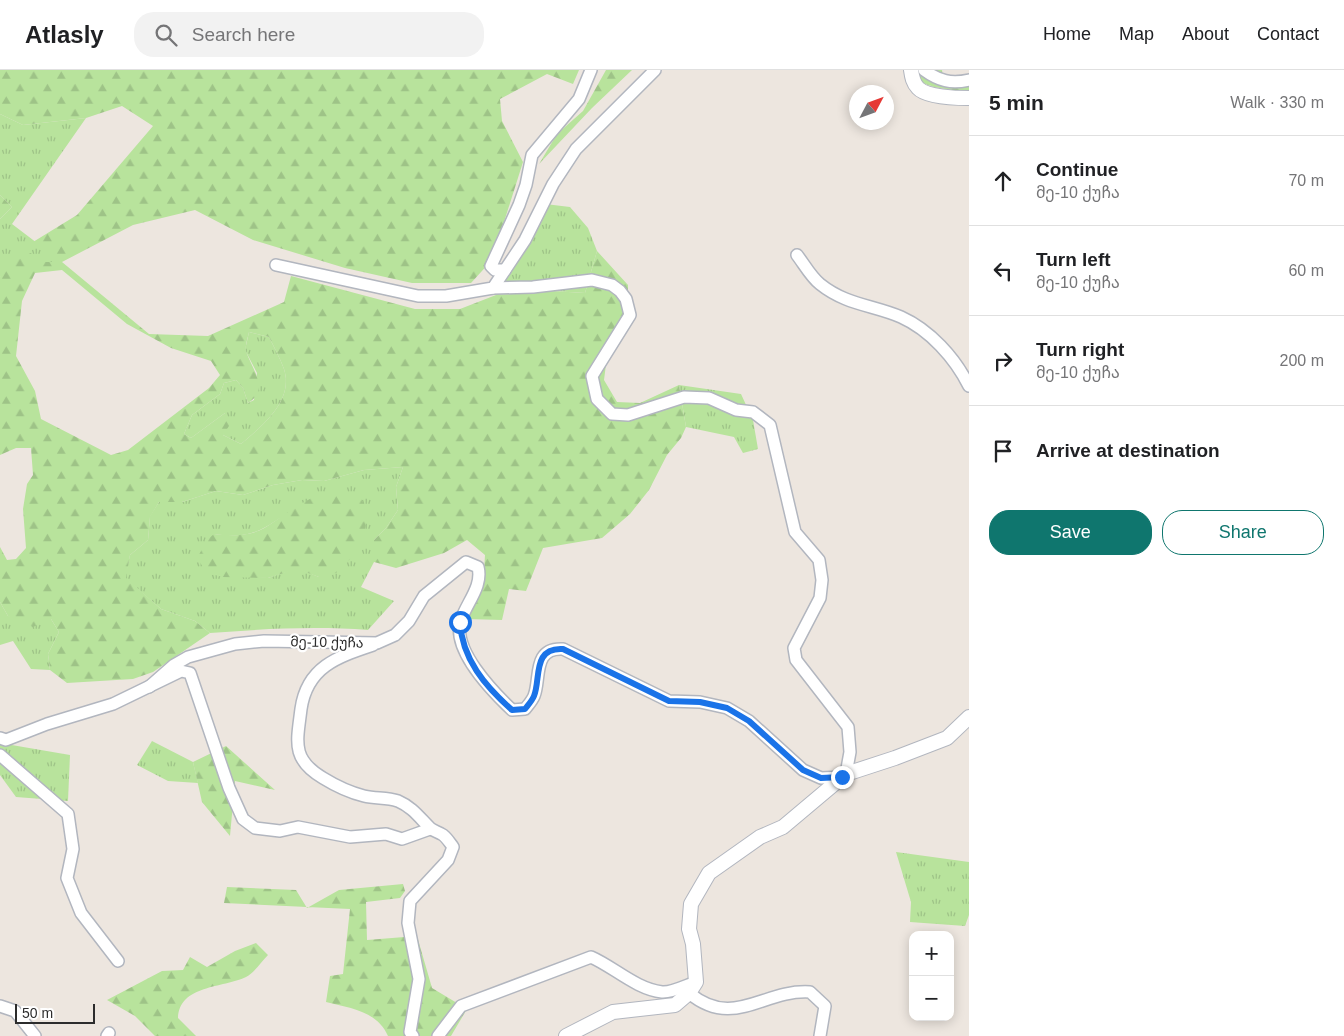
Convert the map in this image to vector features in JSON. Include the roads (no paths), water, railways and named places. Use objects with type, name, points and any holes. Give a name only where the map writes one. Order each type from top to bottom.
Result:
[{"type":"street","points":[[505,270],[495,270],[491,266],[519,205],[526,185],[532,156],[579,99],[591,70]]},
{"type":"street","points":[[493,288],[525,240],[553,184],[576,149],[655,70]]},
{"type":"street","points":[[911,70],[914,83],[920,90],[949,97],[969,98]]},
{"type":"street","points":[[924,70],[936,79],[955,83],[969,80]]},
{"type":"street","points":[[797,254],[819,284],[836,295],[853,304],[900,317],[927,332],[947,353],[969,386]]},
{"type":"street","points":[[276,265],[418,296],[446,296],[493,288],[533,287],[592,280],[612,285],[626,299],[630,315],[592,376],[597,399],[612,414],[628,414],[684,397],[710,398],[736,410],[753,412],[770,425],[795,532],[819,560],[822,580],[820,598],[794,648],[794,654],[848,727],[850,752],[844,775]]},
{"type":"street","name":"მე-10 ქუჩა","points":[[149,687],[174,665],[188,657],[235,644],[264,641],[377,644],[394,635],[409,621],[424,596],[466,562],[471,562],[478,567],[481,577],[460,622],[464,649],[493,693],[512,710],[525,709],[534,696],[538,668],[548,652],[555,648],[563,649],[669,701],[700,702],[727,708],[749,721],[803,770],[821,778],[844,775]]},
{"type":"street","points":[[377,644],[340,656],[324,665],[311,680],[302,704],[298,748],[301,760],[308,769],[343,790],[367,797],[385,797],[412,809],[430,829],[442,834],[453,846],[448,860],[410,902],[408,922],[420,979],[410,1032],[413,1036]]},
{"type":"street","points":[[0,738],[6,740],[47,724],[114,704],[181,671],[190,673],[229,788],[243,819],[255,828],[280,831],[298,828],[350,837],[386,834],[402,839],[430,829]]},
{"type":"street","points":[[820,1036],[825,1006],[810,992],[796,991],[730,1011],[701,1003],[692,988],[694,944],[689,929],[691,904],[709,873],[760,837],[783,828],[844,775],[947,738],[969,717]]},
{"type":"street","points":[[0,755],[68,814],[73,849],[67,878],[81,913],[118,961]]},
{"type":"street","points":[[438,1036],[462,1006],[590,957],[609,965],[629,980],[663,993],[692,988]]},
{"type":"street","points":[[566,1036],[614,1012],[675,1005],[692,988]]},
{"type":"street","points":[[0,1006],[15,1011],[35,1036]]}]
